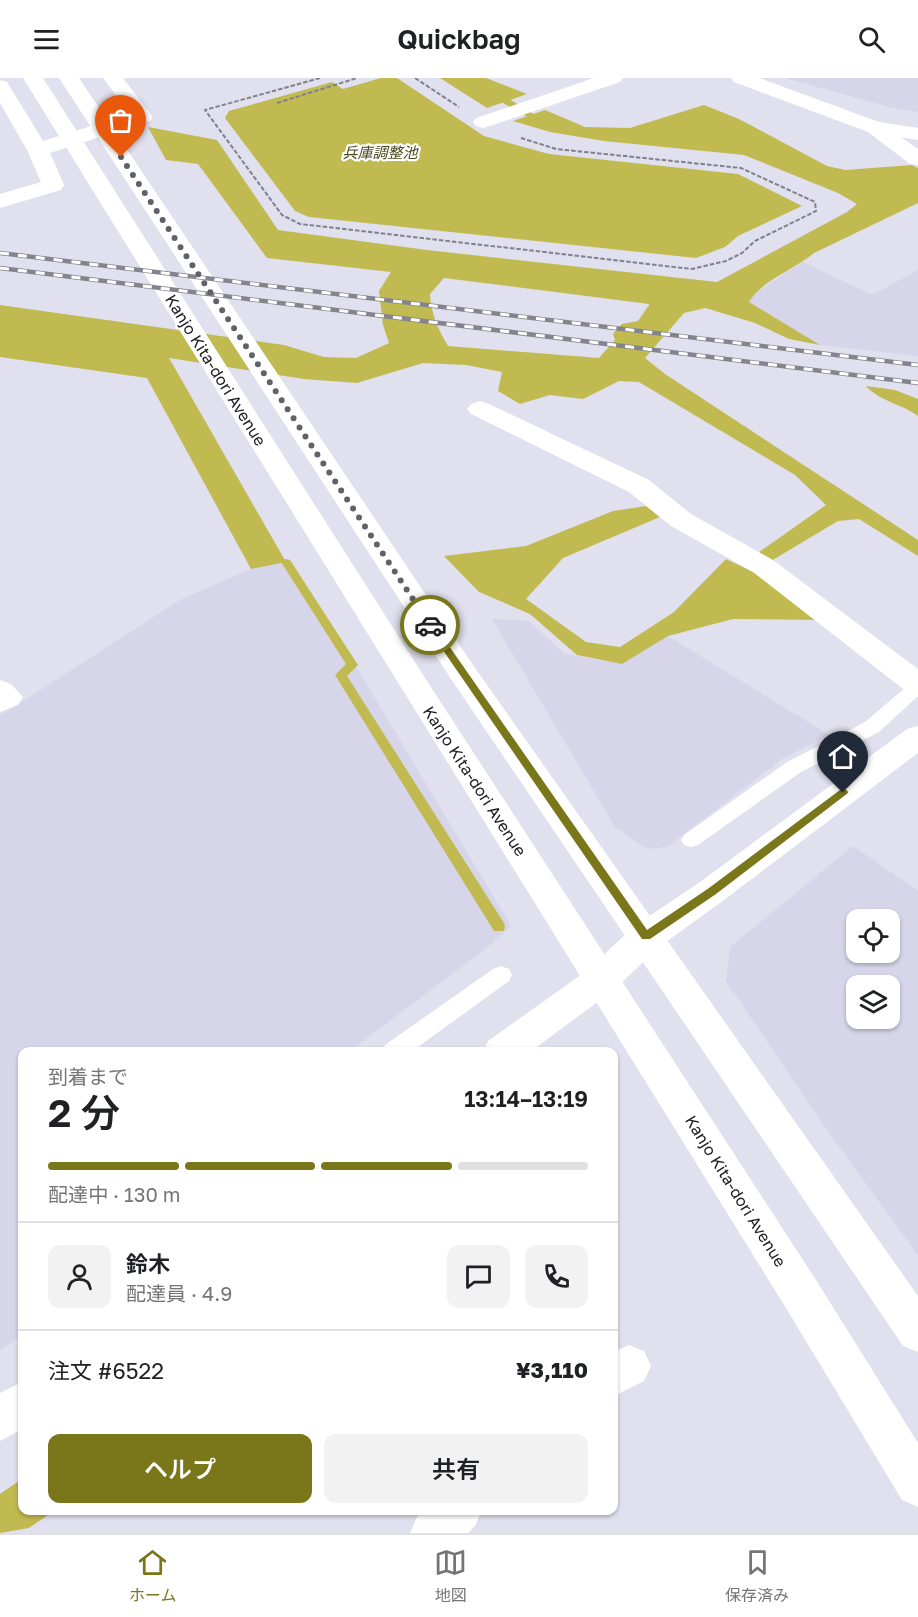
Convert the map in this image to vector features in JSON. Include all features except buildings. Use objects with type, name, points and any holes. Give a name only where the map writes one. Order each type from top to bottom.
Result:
[{"type":"main road","name":"Kanjo Kita-dori Avenue","points":[[33,78],[918,1484]]},
{"type":"main road","points":[[69,78],[462,672],[918,1332]]},
{"type":"main road","points":[[38,150],[143,117],[113,78]]},
{"type":"main road","points":[[483,122],[613,78]]},
{"type":"main road","points":[[741,78],[875,128],[918,134]]},
{"type":"main road","points":[[0,86],[38,150],[53,185],[0,201]]},
{"type":"main road","points":[[875,128],[918,159]]},
{"type":"main road","points":[[480,409],[639,486],[681,520],[763,566],[918,686]]},
{"type":"main road","points":[[0,690],[7,697],[0,701]]},
{"type":"main road","points":[[508,1047],[602,979],[646,937],[722,884],[918,737]]},
{"type":"main road","points":[[0,1419],[18,1406]]},
{"type":"main road","points":[[433,1533],[453,1515]]},
{"type":"lane","points":[[691,840],[794,766],[872,727],[918,686]]},
{"type":"lane","points":[[400,1047],[501,975]]},
{"type":"path","points":[[320,78],[205,110],[282,215],[300,224],[692,269],[713,267],[748,249],[755,241],[816,211],[814,202],[741,168],[556,149],[495,130],[416,78]]},
{"type":"path","points":[[277,103],[357,78]]},
{"type":"shaded area","points":[[785,78],[918,78],[918,112],[893,108]]},
{"type":"shaded area","points":[[803,262],[872,295],[918,270],[918,356],[820,345],[749,302],[755,293]]},
{"type":"shaded area","points":[[286,562],[357,668],[511,926],[483,951],[355,1047],[18,1047],[18,1338],[0,1350],[0,716],[180,600],[251,569]]},
{"type":"shaded area","points":[[492,619],[529,621],[565,654],[622,664],[668,636],[829,735],[782,759],[667,847],[647,849],[615,827]]},
{"type":"shaded area","points":[[853,846],[918,891],[918,1255],[832,1137],[726,981],[730,947]]},
{"type":"water","name":"兵庫調整池","points":[[381,78],[397,78],[484,136],[549,154],[738,174],[802,206],[738,236],[725,247],[696,258],[309,217],[295,211],[225,118],[229,111],[332,82],[343,89]]},
{"type":"water","points":[[440,78],[486,78],[527,94],[487,108]]},
{"type":"water","points":[[704,105],[739,119],[827,166],[845,170],[912,165],[918,168],[918,203],[814,253],[762,287],[749,302],[820,345],[789,339],[755,323],[705,308],[684,313],[645,358],[665,374],[918,540],[918,556],[859,519],[838,521],[771,561],[759,552],[826,505],[795,475],[639,382],[619,381],[583,399],[550,395],[520,404],[498,391],[502,372],[466,365],[423,363],[357,383],[304,379],[169,358],[286,562],[251,569],[147,378],[0,357],[0,305],[284,345],[324,357],[356,358],[389,343],[383,325],[379,291],[391,272],[267,258],[198,164],[166,160],[148,127],[217,140],[278,230],[427,250],[717,282],[847,212],[857,204],[838,193],[744,155],[604,141],[550,132],[513,121],[545,110],[585,127],[630,128]],"holes":[[[444,278],[649,304],[638,321],[622,324],[613,334],[615,340],[599,358],[448,346],[436,321],[430,294]]]},
{"type":"water","points":[[866,386],[895,390],[918,399],[918,416],[877,395]]},
{"type":"water","points":[[646,506],[660,517],[563,558],[526,599],[586,642],[620,647],[674,612],[726,559],[755,573],[823,620],[733,619],[668,636],[622,664],[577,655],[530,614],[479,592],[444,556],[526,546],[613,511]]},
{"type":"water","points":[[18,1482],[18,1515],[48,1515],[29,1528],[0,1533],[0,1494]]},
{"type":"waterway","points":[[506,101],[531,115]]},
{"type":"waterway","points":[[286,562],[352,665],[341,675],[499,927]]},
{"type":"railway","points":[[0,253],[918,365]]},
{"type":"railway","points":[[0,268],[918,383]]},
{"type":"way so far","points":[[121,157],[430,625]]},
{"type":"route","points":[[430,625],[646,937],[712,891],[843,793]]}]
